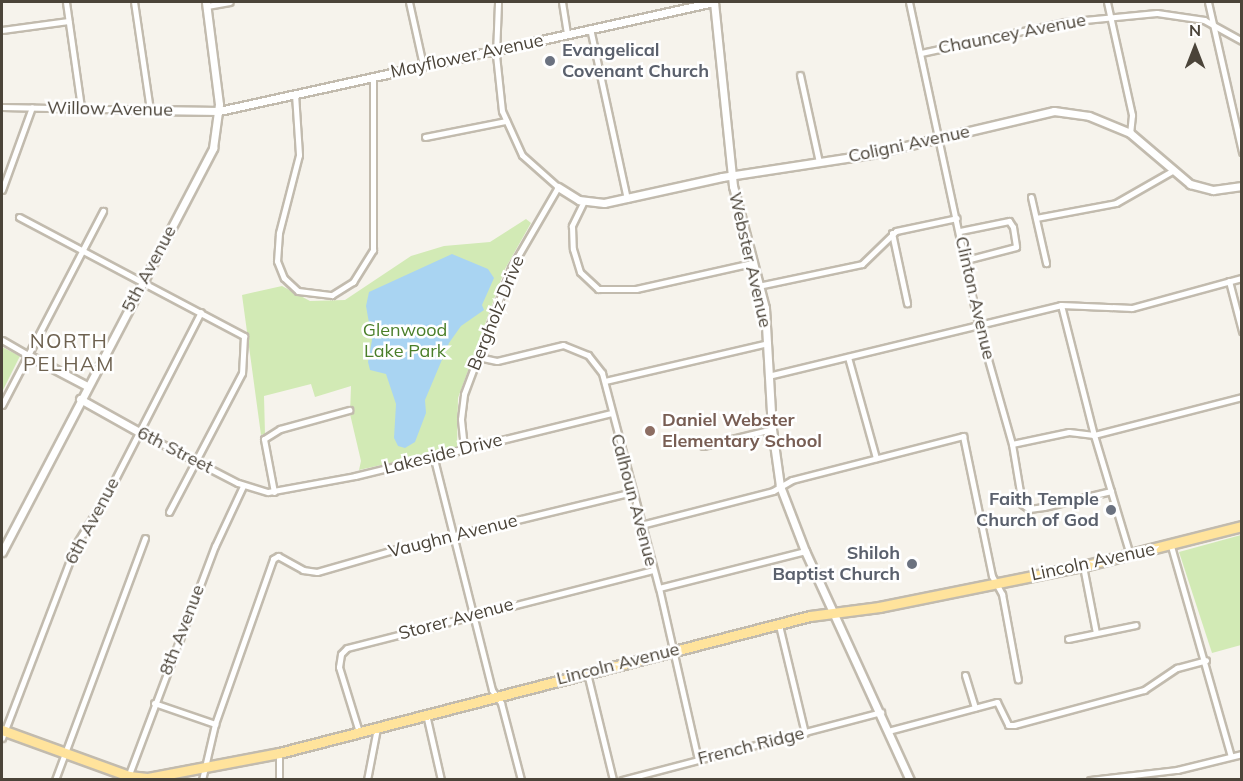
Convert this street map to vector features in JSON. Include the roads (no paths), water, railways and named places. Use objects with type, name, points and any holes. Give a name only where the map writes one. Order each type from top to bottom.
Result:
[{"type":"main road","name":"Lincoln Avenue","points":[[2,733],[66,753],[128,778],[147,778],[205,765],[279,753],[824,613],[836,615],[1083,566],[1171,546],[1242,526]]},
{"type":"street","points":[[66,2],[81,108]]},
{"type":"street","points":[[134,2],[150,110]]},
{"type":"street","points":[[207,4],[230,2]]},
{"type":"street","points":[[409,2],[423,65]]},
{"type":"street","points":[[498,2],[496,50],[499,98],[506,121],[522,155],[558,187],[584,201],[572,226],[573,249],[580,272],[598,289],[636,288],[752,263]]},
{"type":"street","points":[[562,2],[567,34]]},
{"type":"street","name":"Mayflower Avenue","points":[[219,111],[714,2]]},
{"type":"street","name":"Webster Avenue","points":[[714,2],[731,176],[765,308],[772,429],[780,486],[805,550],[881,712],[910,780]]},
{"type":"street","name":"Clinton Avenue","points":[[909,2],[960,231],[978,324],[1012,444],[1025,507],[1044,507],[1111,491]]},
{"type":"street","points":[[1107,2],[1132,115],[1130,133]]},
{"type":"street","points":[[1208,2],[1242,152]]},
{"type":"street","name":"5th Avenue","points":[[2,552],[80,399],[209,157],[219,111],[207,4]]},
{"type":"street","name":"Chauncey Avenue","points":[[921,53],[1035,28],[1111,16],[1172,13],[1212,24],[1242,41]]},
{"type":"street","points":[[2,30],[68,21]]},
{"type":"street","points":[[590,28],[627,199]]},
{"type":"street","points":[[800,75],[819,162]]},
{"type":"street","points":[[295,94],[300,140],[276,247],[280,272],[298,291],[332,295],[353,282],[372,256],[373,77]]},
{"type":"street","name":"Willow Avenue","points":[[2,107],[219,111]]},
{"type":"street","points":[[2,190],[32,107]]},
{"type":"street","name":"Coligni Avenue","points":[[584,201],[627,199],[731,176],[939,139],[1054,111],[1089,116],[1130,133],[1172,171],[1203,188],[1242,186]]},
{"type":"street","points":[[425,137],[506,121]]},
{"type":"street","points":[[1036,218],[1116,203],[1172,171]]},
{"type":"street","name":"Bergholz Drive","points":[[464,448],[462,404],[478,357],[511,268],[558,187]]},
{"type":"street","points":[[1031,197],[1046,263]]},
{"type":"street","points":[[2,405],[103,211]]},
{"type":"street","points":[[18,217],[241,332],[244,347],[242,373],[169,512]]},
{"type":"street","points":[[758,286],[862,264],[892,233],[957,218]]},
{"type":"street","points":[[960,231],[1009,221],[1013,226],[1016,247],[966,260]]},
{"type":"street","points":[[892,233],[907,303]]},
{"type":"street","points":[[768,376],[1061,305],[1132,308],[1242,278]]},
{"type":"street","points":[[1229,281],[1242,331]]},
{"type":"street","points":[[1061,305],[1094,435],[1130,555]]},
{"type":"street","name":"6th Avenue","points":[[2,733],[76,544],[139,432],[201,312]]},
{"type":"street","points":[[2,340],[87,386]]},
{"type":"street","points":[[605,381],[768,343]]},
{"type":"street","name":"Calhoun Avenue","points":[[478,357],[497,360],[554,346],[576,348],[594,359],[605,381],[611,413],[658,588],[673,650],[673,664],[698,760]]},
{"type":"street","points":[[848,357],[876,458]]},
{"type":"street","points":[[1012,444],[1070,432],[1094,435],[1242,397]]},
{"type":"street","name":"6th Street","points":[[80,399],[243,486],[273,492]]},
{"type":"street","points":[[273,492],[264,439],[280,429],[349,410]]},
{"type":"street","name":"Lakeside Drive","points":[[273,492],[611,413]]},
{"type":"street","points":[[703,446],[772,429]]},
{"type":"street","points":[[641,525],[876,458],[963,436],[992,576],[997,583],[1018,680]]},
{"type":"street","points":[[433,455],[496,696],[521,780]]},
{"type":"street","name":"8th Avenue","points":[[128,778],[154,703],[215,546],[243,486]]},
{"type":"street","name":"Vaughn Avenue","points":[[215,724],[273,559],[278,556],[303,570],[317,572],[453,535],[632,492]]},
{"type":"street","points":[[56,780],[145,538]]},
{"type":"street","points":[[1171,546],[1206,660],[1231,756]]},
{"type":"street","points":[[658,588],[805,550]]},
{"type":"street","points":[[1083,566],[1096,633]]},
{"type":"street","name":"Storer Avenue","points":[[358,732],[339,668],[343,650],[652,570]]},
{"type":"street","points":[[778,625],[805,733]]},
{"type":"street","points":[[1068,639],[1136,625]]},
{"type":"street","points":[[888,731],[997,702],[1008,726],[1014,725],[1144,690],[1177,668],[1206,660]]},
{"type":"street","points":[[587,673],[613,780]]},
{"type":"street","points":[[965,675],[975,707]]},
{"type":"street","points":[[154,703],[215,724],[202,780]]},
{"type":"street","name":"French Ridge","points":[[622,780],[881,712]]},
{"type":"street","points":[[426,714],[441,780]]},
{"type":"street","points":[[367,780],[377,727]]},
{"type":"street","points":[[279,753],[279,780]]},
{"type":"street","points":[[1090,780],[1152,772],[1242,754]]},
{"type":"street","points":[[1146,780],[1152,772]]},
{"type":"water","points":[[452,254],[488,269],[494,278],[482,305],[484,310],[461,326],[449,343],[425,400],[426,413],[415,442],[405,448],[398,446],[394,438],[396,404],[386,374],[370,370],[368,362],[372,340],[366,306],[369,292]]},
{"type":"place","name":"Evangelical Covenant Church","points":[[550,61]]},
{"type":"place","name":"Daniel Webster Elementary School","points":[[650,431]]},
{"type":"place","name":"Faith Temple Church of God","points":[[1111,510]]},
{"type":"place","name":"Shiloh Baptist Church","points":[[912,564]]},
{"type":"district","name":"NORTH PELHAM","points":[[69,352]]},
{"type":"park label","name":"Glenwood Lake Park","points":[[405,341]]}]
